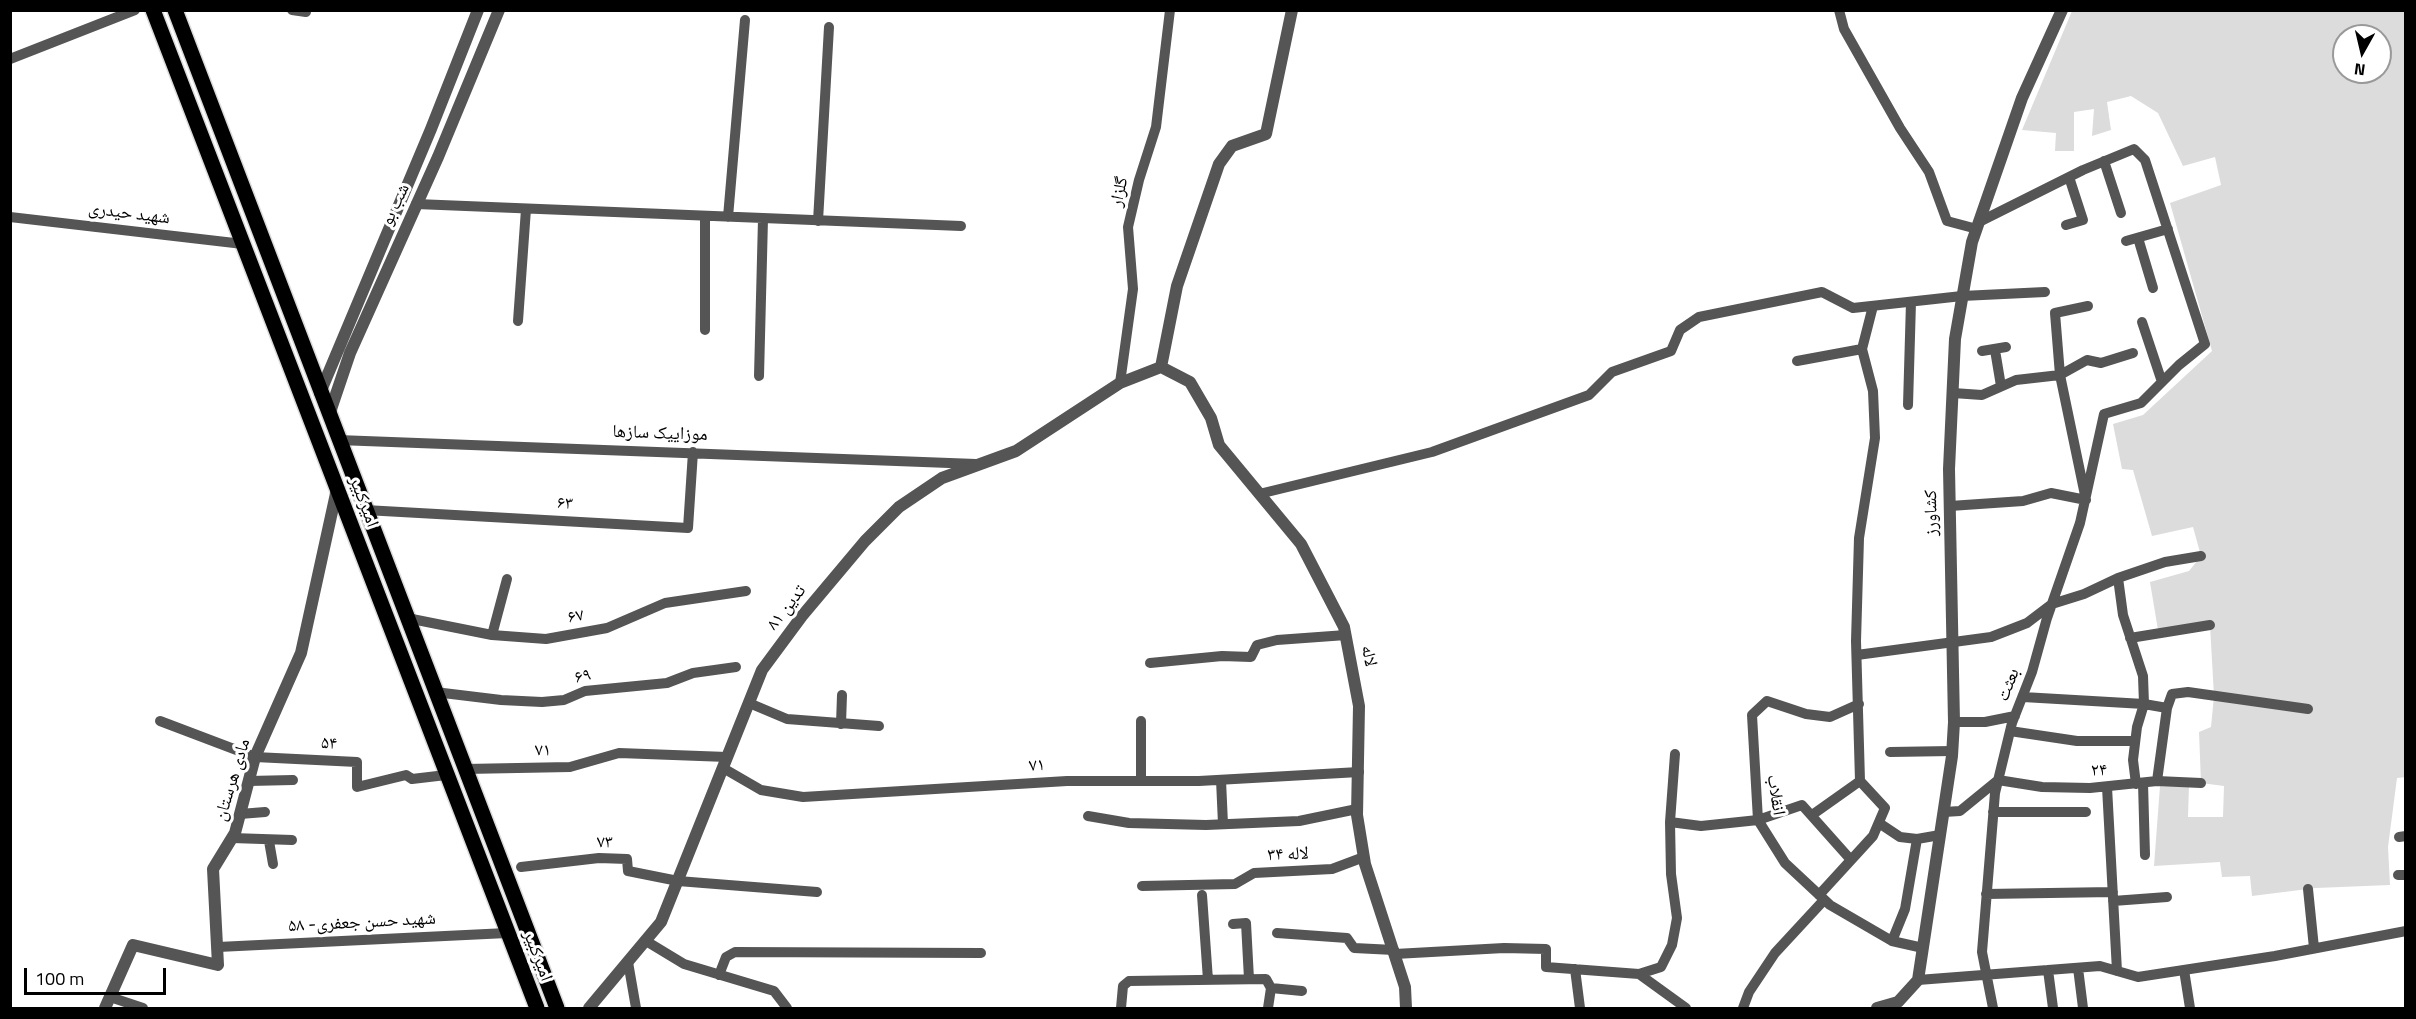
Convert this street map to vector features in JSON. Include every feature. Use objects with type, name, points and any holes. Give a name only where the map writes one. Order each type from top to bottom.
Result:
[{"type":"main road","name":"امیرکبیر","points":[[153,10],[537,1008]]},
{"type":"main road","name":"امیرکبیر","points":[[175,10],[557,1008]]},
{"type":"main road","points":[[374,585],[391,578]]},
{"type":"street","points":[[10,59],[135,10]]},
{"type":"street","points":[[292,10],[306,12]]},
{"type":"street","name":"شب بو","points":[[320,393],[431,129],[478,10]]},
{"type":"street","name":"شب بو","points":[[329,416],[350,353],[417,204],[499,10]]},
{"type":"street","name":"گلزار","points":[[1120,383],[1133,289],[1128,227],[1139,180],[1156,127],[1170,10]]},
{"type":"street","points":[[1161,367],[1177,286],[1220,164],[1232,146],[1266,134],[1292,10]]},
{"type":"street","points":[[1839,10],[1844,29],[1900,128],[1929,172],[1947,221],[1978,225],[2069,177],[2134,149],[2145,160],[2205,344],[2162,382],[2142,322]]},
{"type":"street","name":"کشاورز","points":[[1918,980],[1944,812],[1954,722],[1950,506],[1955,339],[1978,225],[2022,98],[2062,10]]},
{"type":"street","points":[[728,218],[745,20]]},
{"type":"street","points":[[818,221],[829,27]]},
{"type":"street","points":[[2104,161],[2121,213]]},
{"type":"street","points":[[2066,225],[2083,220],[2069,177]]},
{"type":"street","points":[[417,204],[961,226]]},
{"type":"street","points":[[518,321],[526,208]]},
{"type":"street","name":"شهيد حیدری","points":[[10,217],[243,244]]},
{"type":"street","points":[[705,217],[705,330]]},
{"type":"street","points":[[759,376],[763,219]]},
{"type":"street","points":[[2126,241],[2168,229]]},
{"type":"street","points":[[2138,238],[2153,288]]},
{"type":"street","points":[[1259,494],[1432,452],[1590,395],[1612,372],[1671,351],[1680,330],[1699,317],[1822,292],[1853,308],[1962,296],[2045,292]]},
{"type":"street","points":[[1908,405],[1911,302]]},
{"type":"street","points":[[1743,1008],[1749,992],[1775,953],[1873,836],[1885,808],[1860,781],[1857,655],[1859,538],[1875,438],[1873,391],[1862,349],[1873,306]]},
{"type":"street","points":[[1950,506],[2023,501],[2051,493],[2086,500],[2060,375],[2055,313],[2088,306]]},
{"type":"street","points":[[1982,351],[2006,347]]},
{"type":"street","points":[[1797,361],[1862,349]]},
{"type":"street","points":[[1995,350],[2001,386]]},
{"type":"street","points":[[1953,393],[1982,395],[2016,380],[2060,375],[2087,360],[2101,363],[2133,353]]},
{"type":"street","name":"تدین ۸۱","points":[[589,1008],[661,922],[762,670],[802,616],[882,524],[899,507],[942,478],[1017,452],[1120,383],[1161,367]]},
{"type":"street","name":"لاله","points":[[1161,367],[1190,382],[1211,418],[1219,445],[1301,544],[1344,627],[1359,706],[1357,809],[1364,857],[1405,987],[1406,1008]]},
{"type":"street","name":"بعثت","points":[[1993,1008],[1983,952],[1986,894],[1993,812],[2010,731],[2080,523],[2104,414],[2141,403],[2162,382]]},
{"type":"street","name":"موزاییک سازها","points":[[338,440],[693,452],[981,465]]},
{"type":"street","name":"۶۳","points":[[365,510],[688,528],[693,452]]},
{"type":"street","name":"مادی هرستان","points":[[218,947],[213,869],[232,838],[255,757],[302,653],[337,489]]},
{"type":"street","points":[[1857,655],[1991,637],[2027,623],[2052,604],[2084,594],[2118,578],[2165,562],[2201,556]]},
{"type":"street","points":[[2118,578],[2130,638],[2143,676],[2144,704],[2133,760],[2139,784],[2145,855]]},
{"type":"street","points":[[492,634],[507,579]]},
{"type":"street","name":"۶۷","points":[[407,618],[492,634],[546,639],[607,628],[665,603],[746,591]]},
{"type":"street","points":[[2130,638],[2210,625]]},
{"type":"street","points":[[1150,663],[1186,662],[1222,656],[1251,657],[1257,645],[1277,640],[1346,635]]},
{"type":"street","name":"۶۹","points":[[435,692],[501,700],[564,700],[585,691],[667,683],[693,673],[736,667]]},
{"type":"street","points":[[2157,781],[2167,708],[2172,694],[2188,692],[2308,709]]},
{"type":"street","points":[[841,724],[842,695]]},
{"type":"street","points":[[2023,697],[2144,704],[2167,708]]},
{"type":"street","name":"انقلاب","points":[[1859,704],[1830,717],[1806,714],[1767,701],[1752,715],[1758,820],[1785,863],[1822,897],[1892,940],[1923,948]]},
{"type":"street","points":[[749,703],[787,719],[879,726]]},
{"type":"street","points":[[1954,722],[1985,722],[2015,716]]},
{"type":"street","points":[[160,721],[255,757]]},
{"type":"street","points":[[1141,721],[1141,781]]},
{"type":"street","points":[[2010,731],[2077,741],[2135,741]]},
{"type":"street","points":[[1890,752],[1952,751]]},
{"type":"street","name":"۷۱","points":[[465,769],[570,767],[619,753],[725,762],[762,790],[803,797],[1067,781],[1221,780],[1359,772]]},
{"type":"street","points":[[1278,933],[1347,938],[1354,948],[1394,952],[1504,948],[1546,949],[1546,967],[1638,974],[1661,967],[1672,945],[1677,918],[1671,873],[1670,822],[1675,754]]},
{"type":"street","name":"۵۴","points":[[255,757],[357,762],[357,787],[406,776],[412,779],[446,775]]},
{"type":"street","points":[[249,781],[292,780]]},
{"type":"street","points":[[1221,780],[1223,824]]},
{"type":"street","points":[[1944,812],[1960,811],[1998,780]]},
{"type":"street","name":"۲۴","points":[[1998,780],[2042,787],[2107,787],[2157,781],[2201,783]]},
{"type":"street","points":[[1812,815],[1860,781]]},
{"type":"street","points":[[2107,787],[2117,971]]},
{"type":"street","points":[[1670,822],[1701,826],[1758,820],[1802,805],[1851,860]]},
{"type":"street","points":[[1088,816],[1164,825],[1223,824],[1299,821],[1357,809]]},
{"type":"street","points":[[240,814],[265,812]]},
{"type":"street","points":[[1993,812],[2086,812]]},
{"type":"street","points":[[1879,823],[1900,837],[1917,839],[1940,835]]},
{"type":"street","points":[[232,838],[292,840]]},
{"type":"street","points":[[1892,940],[1905,909],[1917,839]]},
{"type":"street","points":[[269,841],[273,864]]},
{"type":"street","name":"لاله ۳۴","points":[[1142,886],[1235,884],[1254,873],[1332,869],[1364,857]]},
{"type":"street","name":"۷۳","points":[[521,867],[599,858],[627,859],[628,871],[678,881]]},
{"type":"street","points":[[678,881],[817,892]]},
{"type":"street","points":[[2308,889],[2314,948]]},
{"type":"street","points":[[1986,894],[2167,897]]},
{"type":"street","points":[[1202,896],[1208,980]]},
{"type":"street","points":[[1233,924],[1246,923],[1249,979]]},
{"type":"street","points":[[1878,1008],[1898,1002],[1918,980],[2100,966],[2138,977],[2406,931]]},
{"type":"street","name":"شهید حسن جعفری- ۵۸","points":[[218,947],[507,933]]},
{"type":"street","points":[[646,941],[684,964],[774,991],[787,1008]]},
{"type":"street","points":[[143,1008],[107,1003],[133,945],[218,965],[218,947]]},
{"type":"street","points":[[719,975],[726,957],[735,952],[981,953]]},
{"type":"street","points":[[628,962],[636,1008]]},
{"type":"street","points":[[2078,968],[2082,1008]]},
{"type":"street","points":[[1575,969],[1580,1008]]},
{"type":"street","points":[[2048,970],[2053,1008]]},
{"type":"street","points":[[2184,970],[2190,1008]]},
{"type":"street","points":[[1638,974],[1686,1008]]},
{"type":"street","points":[[1122,1008],[1123,986],[1129,981],[1249,979],[1266,979],[1271,988],[1269,1008]]},
{"type":"street","points":[[1271,988],[1302,991]]},
{"type":"shaded area","points":[[2072,11],[2405,11],[2406,777],[2397,778],[2388,847],[2390,885],[2316,888],[2252,896],[2250,876],[2222,877],[2220,862],[2154,866],[2160,786],[2189,785],[2188,817],[2223,817],[2224,786],[2201,783],[2199,732],[2211,727],[2214,696],[2210,625],[2158,630],[2150,582],[2189,571],[2201,556],[2193,527],[2152,536],[2133,470],[2122,469],[2113,424],[2143,415],[2212,351],[2170,203],[2221,185],[2215,157],[2183,166],[2158,113],[2131,96],[2107,102],[2111,130],[2092,136],[2094,109],[2074,112],[2074,151],[2055,151],[2056,133],[2022,130]]}]
